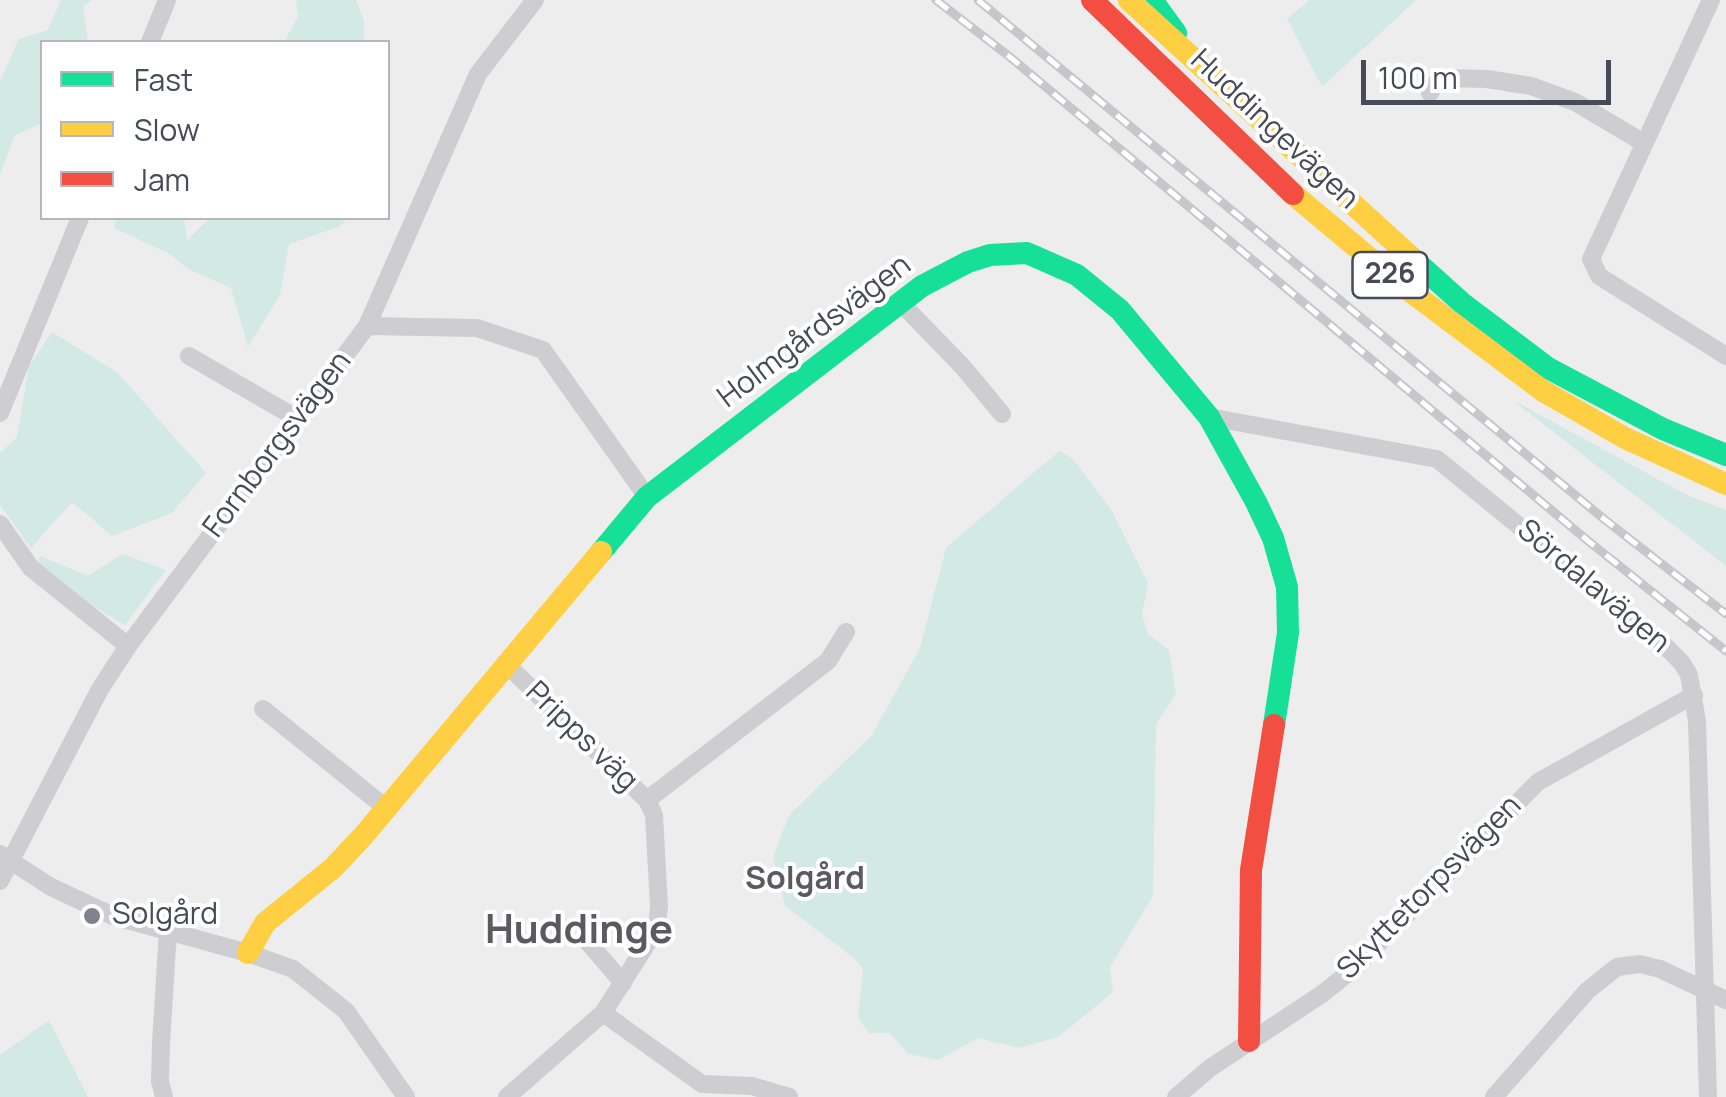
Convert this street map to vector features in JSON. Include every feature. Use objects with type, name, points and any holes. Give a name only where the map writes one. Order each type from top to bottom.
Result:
[{"type":"street","points":[[151,40],[167,0]]},
{"type":"street","name":"Fornborgsvägen","points":[[0,881],[6,858],[128,646],[367,326],[478,74],[535,0]]},
{"type":"street","name":"Huddingevägen","points":[[1129,0],[1462,303],[1534,358],[1663,429],[1726,456]]},
{"type":"street","points":[[1152,0],[1197,62]]},
{"type":"street","points":[[1711,0],[1592,259],[1599,276],[1726,356]]},
{"type":"street","name":"Huddingevägen","points":[[1096,2],[1292,192],[1398,283],[1495,358],[1625,438],[1726,484]]},
{"type":"street","points":[[1430,93],[1447,78],[1487,78],[1531,86],[1575,102],[1644,143]]},
{"type":"street","points":[[0,413],[79,220]]},
{"type":"street","name":"Holmgårdsvägen","points":[[248,952],[264,923],[333,868],[386,808],[647,498],[900,302],[942,274],[990,255],[1013,252],[1044,258],[1077,275],[1120,310],[1209,417],[1272,538],[1289,612],[1286,662],[1251,870],[1249,1040]]},
{"type":"street","points":[[900,302],[964,367],[1002,414]]},
{"type":"street","points":[[367,326],[477,328],[543,350],[647,498]]},
{"type":"street","points":[[189,356],[298,418]]},
{"type":"street","name":"Sördalavägen","points":[[1209,417],[1437,460],[1660,641],[1688,671],[1694,695],[1708,1097]]},
{"type":"street","points":[[0,524],[31,568],[128,646]]},
{"type":"street","points":[[647,800],[828,661],[846,632]]},
{"type":"street","name":"Pripps väg","points":[[506,663],[647,800],[654,816],[658,863],[657,928],[624,984],[603,1013],[507,1097]]},
{"type":"street","name":"Skyttetorpsvägen","points":[[1176,1097],[1249,1040],[1352,970],[1538,782],[1694,695]]},
{"type":"street","points":[[263,709],[386,808]]},
{"type":"street","points":[[6,858],[50,887],[113,916],[248,952],[293,969],[334,998],[406,1097]]},
{"type":"street","points":[[164,1097],[160,1043],[168,930]]},
{"type":"street","points":[[586,940],[624,984]]},
{"type":"street","points":[[1494,1097],[1587,991],[1617,967],[1640,964],[1687,980],[1726,1000]]},
{"type":"street","points":[[603,1013],[702,1084],[752,1086],[789,1097]]},
{"type":"green space","points":[[61,0],[92,0],[83,7],[88,40],[40,40],[40,124],[14,136],[0,175],[0,81],[19,39],[48,30]]},
{"type":"green space","points":[[296,0],[356,0],[364,21],[364,40],[285,40],[298,17]]},
{"type":"green space","points":[[1309,0],[1416,0],[1322,87],[1287,19]]},
{"type":"green space","points":[[116,220],[184,220],[187,240],[208,220],[347,220],[338,227],[289,244],[280,295],[248,347],[231,288],[114,228]]},
{"type":"green space","points":[[52,332],[118,373],[206,473],[172,513],[112,536],[72,502],[31,548],[0,505],[0,453],[17,437],[29,366]]},
{"type":"green space","points":[[1511,399],[1687,495],[1726,510],[1726,566]]},
{"type":"green space","points":[[1059,451],[1072,458],[1112,511],[1148,583],[1142,615],[1148,634],[1169,650],[1176,694],[1156,724],[1153,896],[1110,967],[1113,992],[1058,1037],[1019,1048],[978,1038],[938,1060],[908,1054],[890,1033],[869,1033],[858,1017],[863,969],[785,906],[773,857],[789,815],[872,735],[920,648],[946,548]]},
{"type":"green space","points":[[122,554],[166,570],[125,625],[35,572],[40,556],[88,576]]},
{"type":"green space","points":[[49,1020],[88,1097],[0,1097],[0,1055]]},
{"type":"railway","points":[[936,0],[1010,57],[1587,540],[1726,651]]},
{"type":"railway","points":[[978,0],[1604,519],[1726,614]]},
{"type":"traffic: fast","points":[[1152,0],[1176,33]]},
{"type":"traffic: fast","points":[[601,552],[647,497],[922,286],[990,255],[1027,253],[1077,275],[1120,310],[1209,417],[1256,502],[1273,538],[1287,587],[1288,633],[1274,725]]},
{"type":"traffic: fast","points":[[1412,258],[1462,303],[1548,368],[1663,429],[1726,455]]},
{"type":"traffic: slow","points":[[1129,0],[1412,258]]},
{"type":"traffic: slow","points":[[1293,194],[1399,283],[1543,391],[1625,438],[1726,484]]},
{"type":"traffic: slow","points":[[248,953],[265,923],[333,868],[364,835],[601,552]]},
{"type":"traffic: jam","points":[[1092,0],[1293,194]]},
{"type":"traffic: jam","points":[[1249,1041],[1251,870],[1274,725]]},
{"type":"place","name":"Solgård","points":[[92,916]]},
{"type":"district","name":"Solgård","points":[[805,880]]},
{"type":"district","name":"Huddinge","points":[[579,932]]}]
